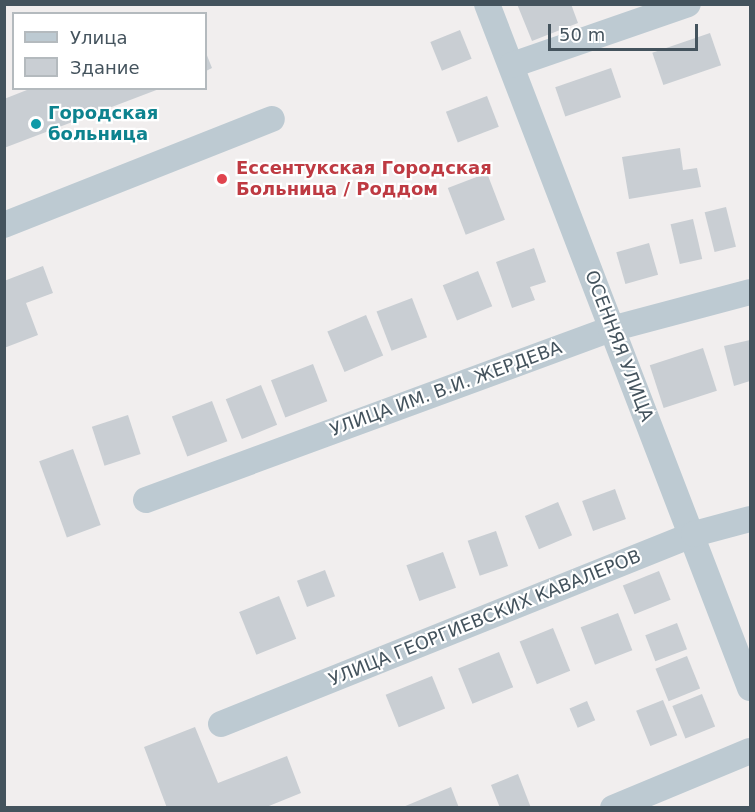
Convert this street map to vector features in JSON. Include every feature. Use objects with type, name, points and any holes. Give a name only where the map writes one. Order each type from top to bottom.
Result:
[{"type":"street","name":"ОСЕННЯЯ УЛИЦА","points":[[487,4],[611,328],[694,534],[750,688]]},
{"type":"street","points":[[512,65],[688,4]]},
{"type":"street","points":[[4,225],[272,119]]},
{"type":"street","name":"УЛИЦА ИМ. В.И. ЖЕРДЕВА","points":[[146,500],[611,328],[750,291]]},
{"type":"street","name":"УЛИЦА ГЕОРГИЕВСКИХ КАВАЛЕРОВ","points":[[221,724],[694,534],[750,519]]},
{"type":"street","points":[[614,807],[750,751]]},
{"type":"building","points":[[517,4],[571,4],[578,23],[532,41]]},
{"type":"building","points":[[460,30],[472,59],[442,71],[430,42]]},
{"type":"building","points":[[710,33],[721,65],[663,85],[652,53]]},
{"type":"building","points":[[207,56],[212,68],[207,70]]},
{"type":"building","points":[[611,68],[621,97],[565,117],[555,87]]},
{"type":"building","name":"Городская больница","points":[[27,90],[156,90],[4,148],[4,99]]},
{"type":"building","points":[[487,96],[499,127],[458,143],[446,112]]},
{"type":"building","points":[[680,148],[683,170],[697,168],[701,187],[629,199],[622,157]]},
{"type":"building","points":[[487,173],[505,220],[466,235],[448,188]]},
{"type":"building","points":[[726,207],[736,247],[715,252],[705,212]]},
{"type":"building","points":[[693,219],[702,259],[680,264],[671,224]]},
{"type":"building","points":[[649,243],[658,275],[625,284],[616,252]]},
{"type":"building","points":[[534,248],[546,282],[530,287],[535,300],[512,308],[496,262]]},
{"type":"building","points":[[43,266],[53,293],[26,303],[38,335],[4,348],[4,281]]},
{"type":"building","points":[[478,271],[492,306],[457,320],[443,285]]},
{"type":"building","points":[[412,298],[427,337],[392,351],[377,312]]},
{"type":"building","points":[[366,315],[383,356],[345,372],[327,331]]},
{"type":"building","points":[[750,340],[750,381],[734,386],[724,346]]},
{"type":"building","points":[[703,348],[717,391],[664,408],[650,365]]},
{"type":"building","points":[[313,364],[327,401],[285,417],[271,380]]},
{"type":"building","points":[[261,385],[277,425],[242,439],[226,399]]},
{"type":"building","points":[[212,401],[227,441],[187,457],[172,416]]},
{"type":"building","points":[[128,415],[141,454],[105,466],[92,427]]},
{"type":"building","points":[[73,449],[101,525],[67,537],[39,461]]},
{"type":"building","points":[[615,489],[626,519],[593,531],[582,501]]},
{"type":"building","points":[[558,502],[572,535],[539,549],[525,516]]},
{"type":"building","points":[[496,531],[508,566],[480,576],[468,541]]},
{"type":"building","points":[[443,552],[456,588],[419,601],[406,565]]},
{"type":"building","points":[[325,570],[335,596],[307,607],[297,581]]},
{"type":"building","points":[[659,571],[671,600],[634,614],[623,586]]},
{"type":"building","points":[[279,596],[296,639],[256,655],[239,612]]},
{"type":"building","points":[[618,613],[632,650],[595,665],[581,627]]},
{"type":"building","points":[[677,623],[687,649],[655,661],[645,635]]},
{"type":"building","points":[[553,628],[570,671],[537,684],[520,641]]},
{"type":"building","points":[[499,652],[513,687],[472,704],[458,668]]},
{"type":"building","points":[[687,656],[700,688],[669,701],[655,669]]},
{"type":"building","points":[[432,676],[445,708],[399,727],[386,695]]},
{"type":"building","points":[[702,694],[715,726],[685,738],[672,706]]},
{"type":"building","points":[[663,700],[677,735],[650,746],[636,711]]},
{"type":"building","points":[[587,701],[595,720],[578,728],[570,708]]},
{"type":"building","points":[[195,727],[218,783],[287,756],[301,793],[264,808],[167,808],[144,747]]},
{"type":"building","points":[[518,774],[531,808],[500,808],[491,785]]},
{"type":"building","points":[[451,787],[459,808],[403,808],[403,807]]},
{"type":"place","name":"Городская больница","points":[[36,124]]},
{"type":"place","name":"Ессентукская Городская Больница / Роддом","points":[[222,179]]}]
